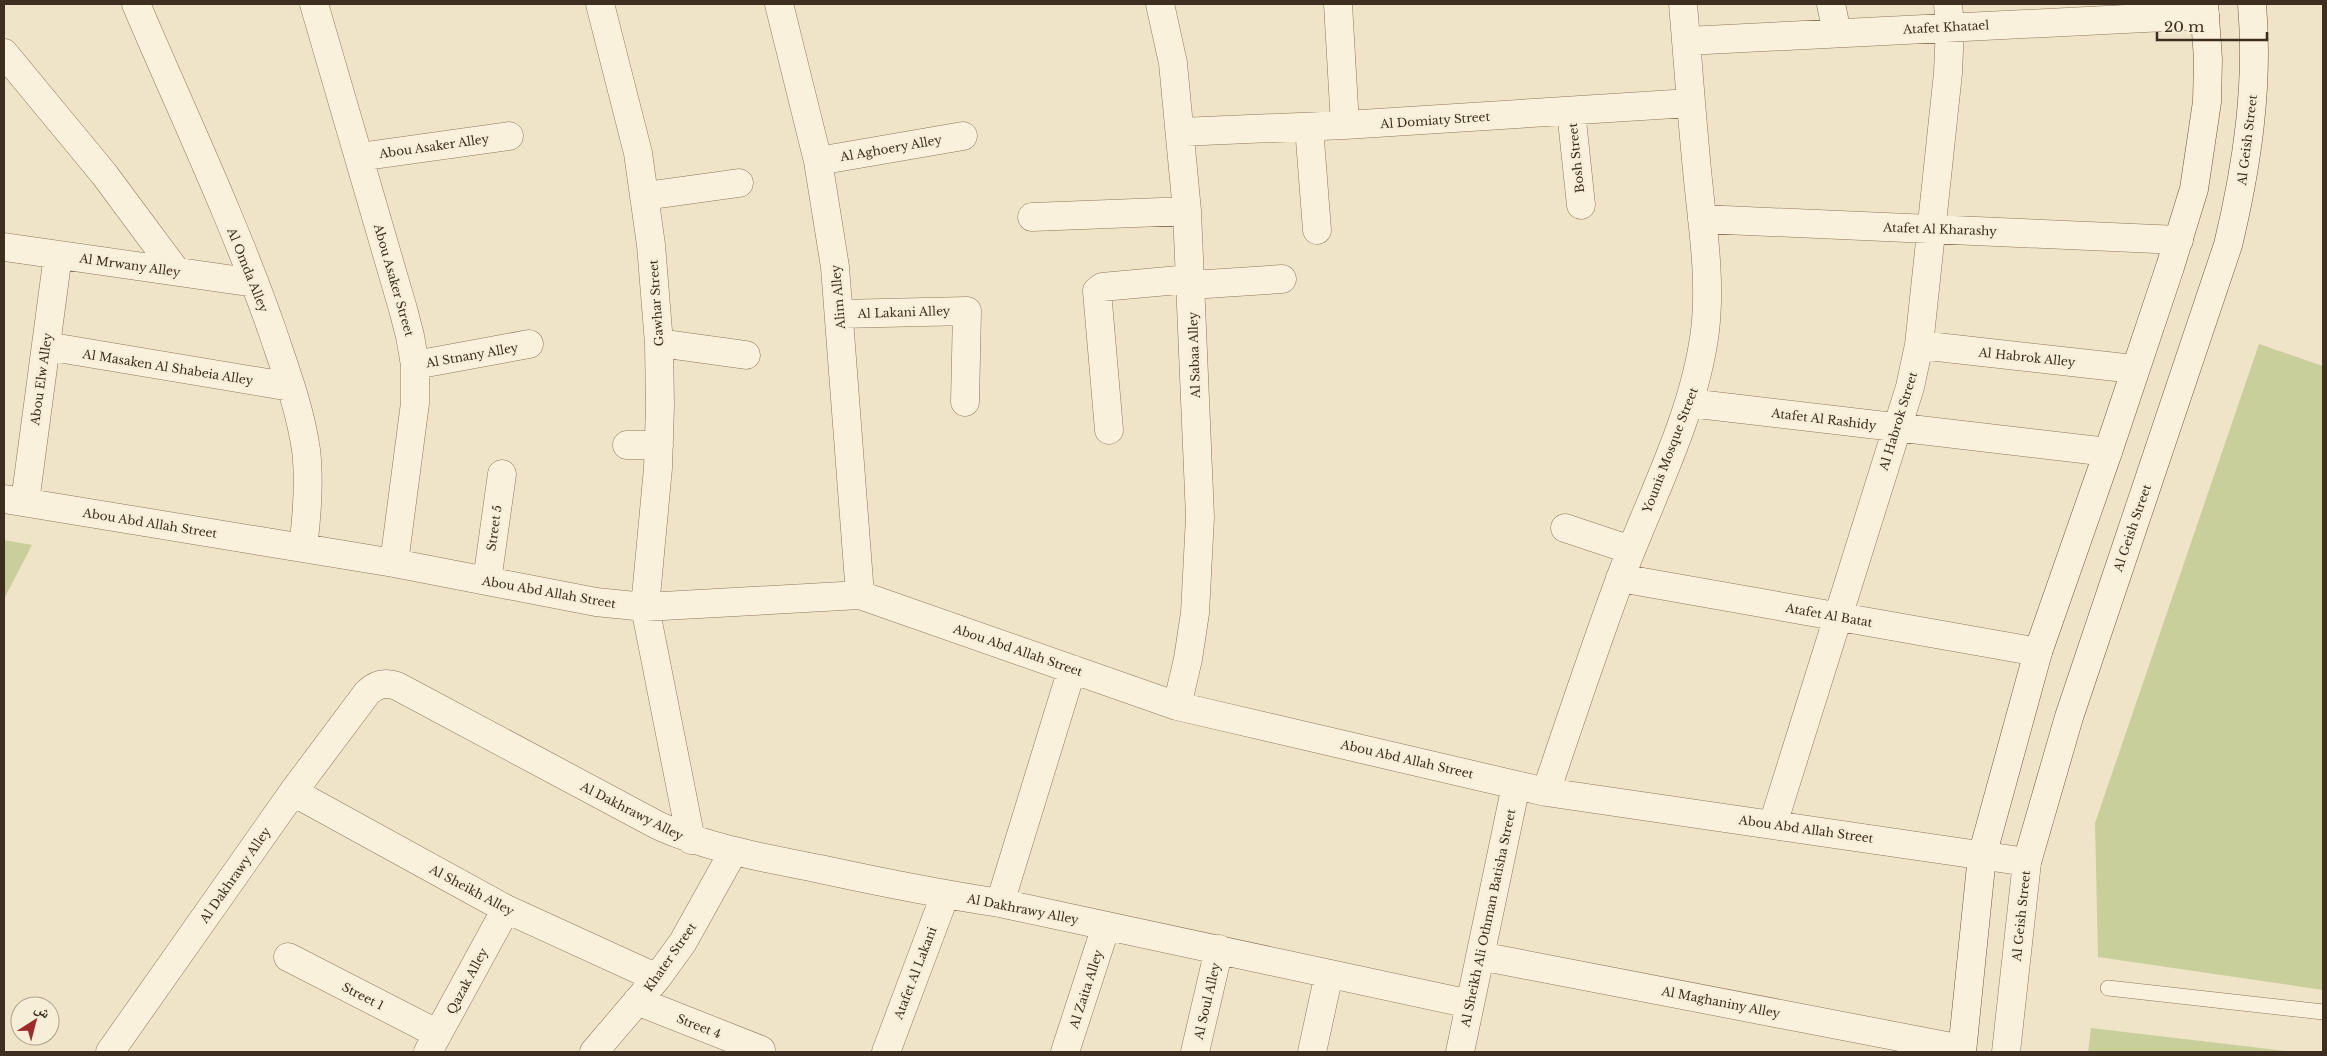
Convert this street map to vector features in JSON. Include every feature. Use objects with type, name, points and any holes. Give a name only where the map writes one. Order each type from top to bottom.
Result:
[{"type":"street","name":"Al Omda Alley","points":[[136,4],[255,283],[291,387],[300,419],[307,467],[307,516],[303,548]]},
{"type":"street","name":"Abou Asaker Street","points":[[314,4],[410,336],[415,365],[415,403],[394,563]]},
{"type":"street","name":"Gawhar Street","points":[[600,4],[629,112],[645,196],[659,343],[659,445],[645,607],[691,840]]},
{"type":"street","name":"Alim Alley","points":[[779,4],[818,161],[832,248],[840,314],[860,596]]},
{"type":"street","name":"Al Sabaa Alley","points":[[1160,4],[1173,63],[1187,211],[1200,517],[1199,565],[1189,650],[1177,706]]},
{"type":"street","points":[[1338,4],[1345,125]]},
{"type":"street","name":"Younis Mosque Street","points":[[1546,792],[1620,578],[1689,404],[1701,358],[1708,294],[1690,103],[1683,4]]},
{"type":"street","points":[[1831,4],[1838,33]]},
{"type":"street","name":"Al Geish Street","points":[[2006,1052],[2026,862],[2068,717],[2228,245],[2241,190],[2250,133],[2254,75],[2252,4]]},
{"type":"street","points":[[1962,1051],[1982,856],[2038,652],[2108,452],[2134,369],[2179,240],[2194,189],[2202,146],[2206,102],[2208,59],[2205,9]]},
{"type":"street","name":"Atafet Khatael","points":[[1686,41],[1838,33],[1949,16],[2205,9]]},
{"type":"street","name":"Al Habrok Street","points":[[1773,824],[1910,387],[1919,345],[1932,229],[1949,16]]},
{"type":"street","points":[[4,53],[104,174],[176,271]]},
{"type":"street","name":"Al Domiaty Street","points":[[1180,132],[1345,125],[1690,103]]},
{"type":"street","name":"Bosh Street","points":[[1571,111],[1581,205]]},
{"type":"street","points":[[1309,127],[1317,230]]},
{"type":"street","name":"Abou Asaker Alley","points":[[359,157],[509,136]]},
{"type":"street","name":"Al Aghoery Alley","points":[[818,161],[963,136]]},
{"type":"street","points":[[645,196],[739,183]]},
{"type":"street","points":[[1032,217],[1187,211]]},
{"type":"street","name":"Atafet Al Kharashy","points":[[1702,219],[2179,240]]},
{"type":"street","name":"Al Mrwany Alley","points":[[4,247],[255,283]]},
{"type":"street","name":"Abou Elw Alley","points":[[14,500],[46,346],[58,255]]},
{"type":"street","points":[[1109,430],[1097,291],[1102,287],[1282,279]]},
{"type":"street","name":"Al Lakani Alley","points":[[840,314],[967,311],[965,402]]},
{"type":"street","points":[[659,343],[746,355]]},
{"type":"street","name":"Al Stnany Alley","points":[[415,365],[529,344]]},
{"type":"street","name":"Al Habrok Alley","points":[[1919,345],[2134,369]]},
{"type":"street","name":"Al Masaken Al Shabeia Alley","points":[[46,346],[291,387]]},
{"type":"street","name":"Atafet Al Rashidy","points":[[1689,404],[2108,452]]},
{"type":"street","points":[[627,445],[659,445]]},
{"type":"street","name":"Street 5","points":[[487,581],[502,474]]},
{"type":"street","name":"Abou Abd Allah Street","points":[[14,500],[394,563],[596,602],[645,607],[860,596],[1177,706],[1546,792],[2026,862]]},
{"type":"street","points":[[1566,528],[1631,550]]},
{"type":"street","name":"Atafet Al Batat","points":[[1620,578],[2038,652]]},
{"type":"street","points":[[1000,903],[1072,669]]},
{"type":"street","name":"Al Dakhrawy Alley","points":[[110,1052],[293,792],[367,693],[378,685],[391,684],[658,826],[691,840],[733,852],[945,895],[1000,903],[1470,1004]]},
{"type":"street","name":"Al Sheikh Ali Othman Batisha Street","points":[[1460,1052],[1516,785]]},
{"type":"street","name":"Al Sheikh Alley","points":[[293,792],[506,909],[657,978]]},
{"type":"street","name":"Khater Street","points":[[594,1052],[657,978],[683,942],[733,852]]},
{"type":"street","name":"Atafet Al Lakani","points":[[886,1052],[945,895]]},
{"type":"street","name":"Qazak Alley","points":[[433,1043],[506,909]]},
{"type":"street","name":"Al Zaita Alley","points":[[1065,1052],[1106,926]]},
{"type":"street","name":"Al Soul Alley","points":[[1195,1052],[1218,949]]},
{"type":"street","name":"Al Maghaniny Alley","points":[[1480,956],[1962,1051]]},
{"type":"street","name":"Street 1","points":[[288,957],[433,1043]]},
{"type":"street","points":[[1312,1052],[1329,974]]},
{"type":"street","name":"Street 4","points":[[637,1002],[761,1050]]},
{"type":"lane","points":[[2108,988],[2323,1012]]},
{"type":"green space","points":[[2259,344],[2323,366],[2323,990],[2098,957],[2095,823]]},
{"type":"green space","points":[[4,540],[32,545],[4,599]]},
{"type":"green space","points":[[2091,1028],[2294,1052],[2088,1052]]}]
